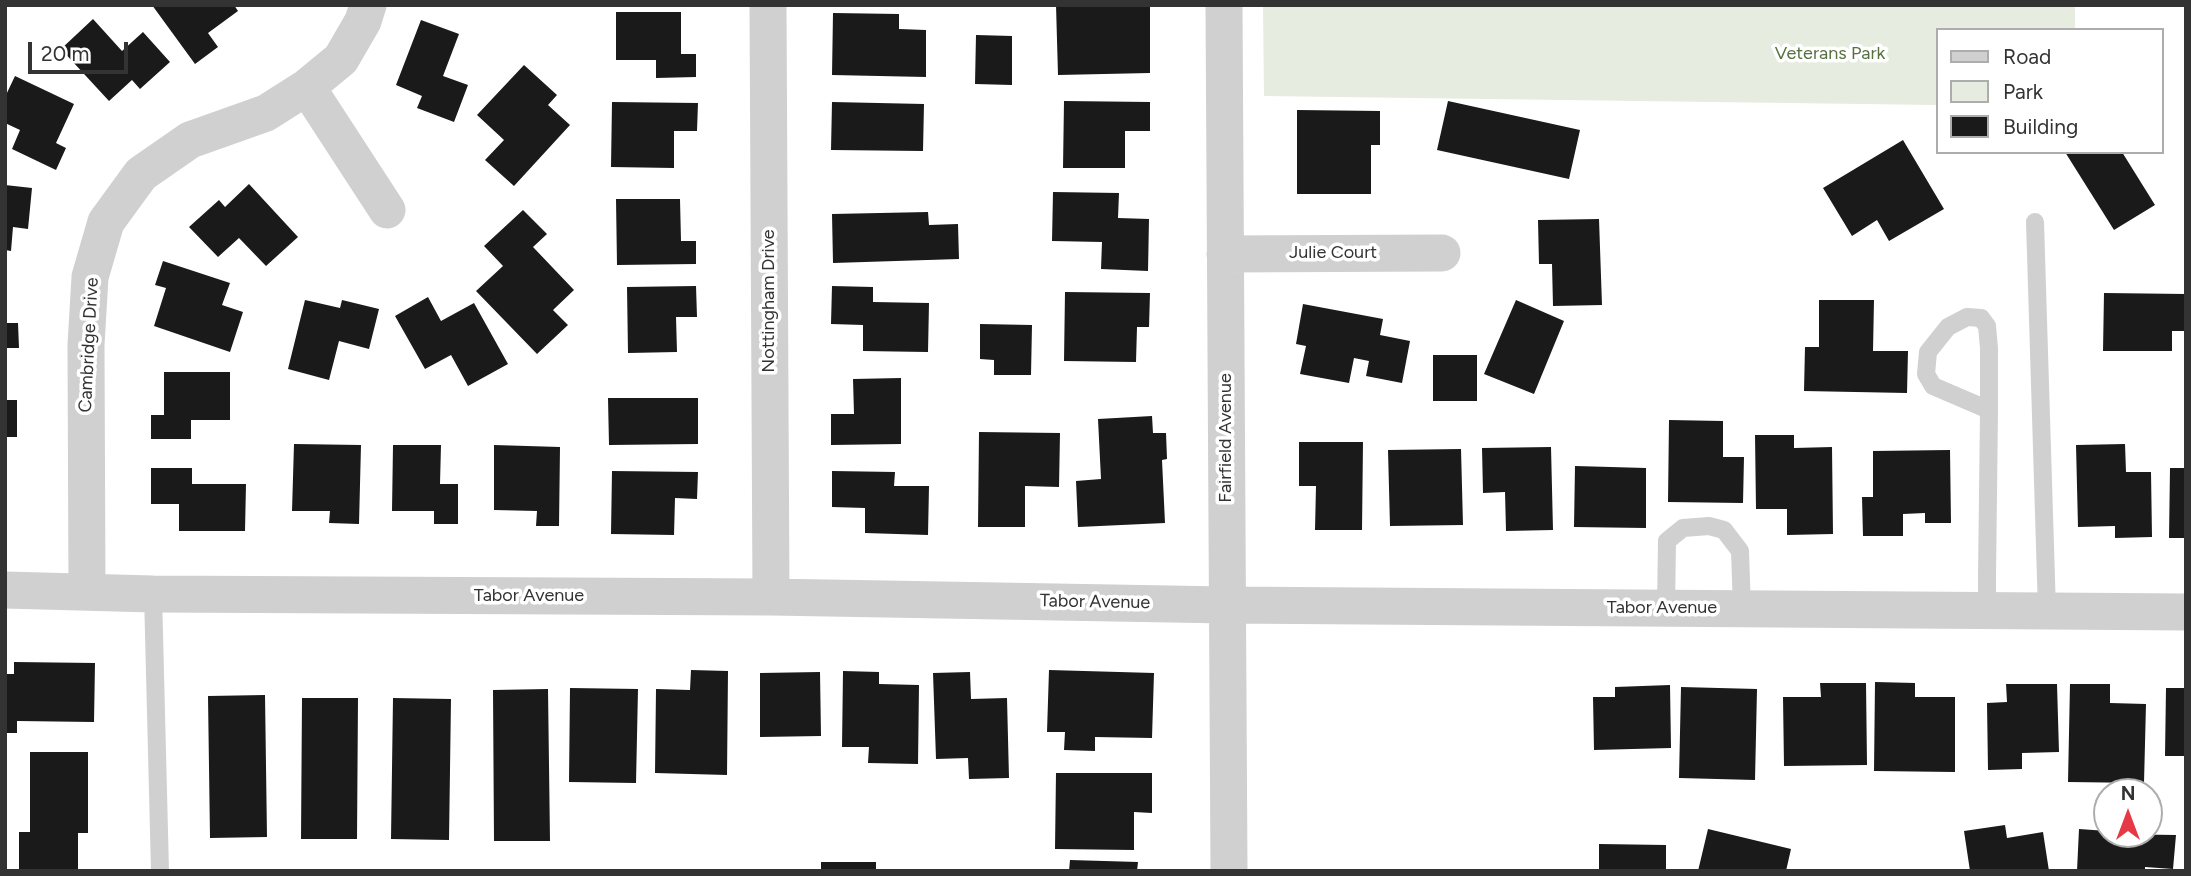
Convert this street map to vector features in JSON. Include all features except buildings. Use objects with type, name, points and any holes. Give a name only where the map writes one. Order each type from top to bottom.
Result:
[{"type":"street","name":"Cambridge Drive","points":[[86,592],[86,345],[90,277],[106,222],[141,174],[190,140],[266,113],[307,87],[341,59],[363,21],[368,5]]},
{"type":"street","name":"Nottingham Drive","points":[[768,5],[771,597]]},
{"type":"street","name":"Fairfield Avenue","points":[[1224,5],[1229,871]]},
{"type":"street","points":[[307,87],[387,211]]},
{"type":"street","name":"Julie Court","points":[[1225,254],[1442,253]]},
{"type":"street","name":"Tabor Avenue","points":[[5,590],[153,594],[771,597],[1227,605],[2186,612]]},
{"type":"lane","points":[[2035,222],[2047,611]]},
{"type":"lane","points":[[1987,610],[1989,410],[1989,348],[1987,326],[1981,318],[1967,317],[1948,327],[1928,352],[1926,374],[1933,386],[1989,410]]},
{"type":"lane","points":[[1666,608],[1667,541],[1683,528],[1709,526],[1724,530],[1740,551],[1742,609]]},
{"type":"lane","points":[[153,594],[160,871]]},
{"type":"green space","name":"Veterans Park","points":[[1263,5],[2075,5],[2075,28],[1936,28],[1936,105],[1264,96]]}]
